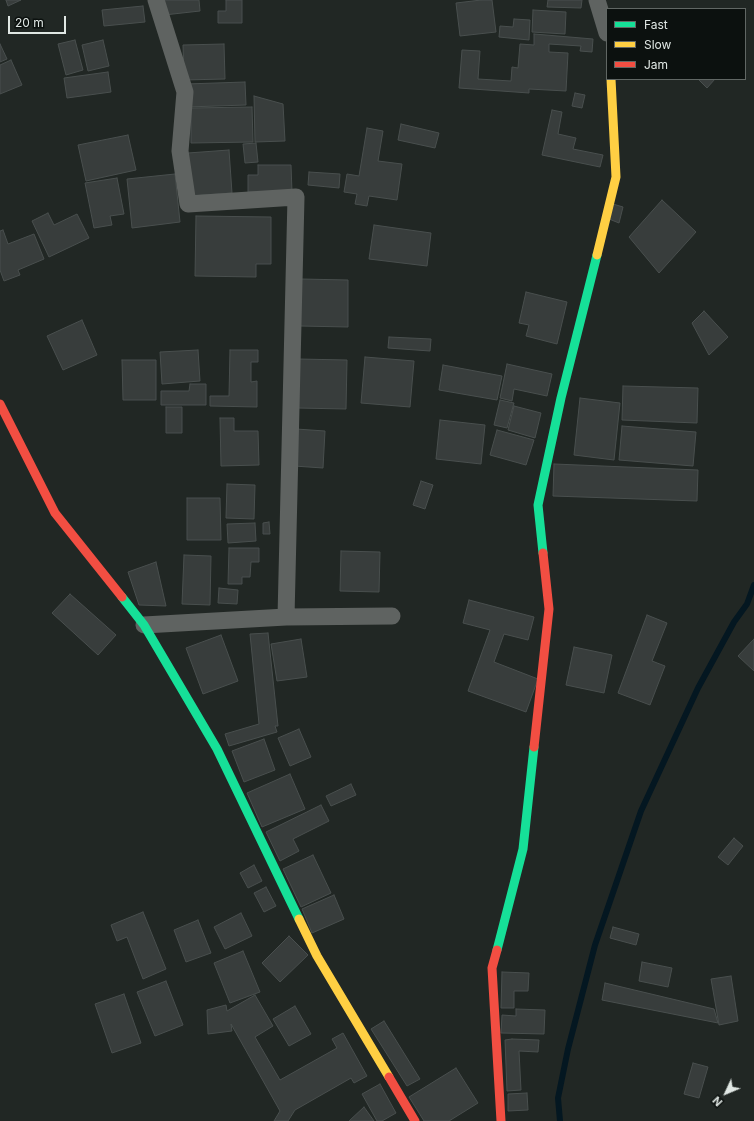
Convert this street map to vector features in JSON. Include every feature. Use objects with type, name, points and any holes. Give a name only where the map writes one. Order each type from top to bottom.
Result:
[{"type":"street","points":[[156,0],[185,92],[180,151],[188,204],[296,197],[286,617]]},
{"type":"street","points":[[597,0],[606,30]]},
{"type":"street","points":[[501,1121],[492,968],[523,849],[548,609],[538,505],[561,398],[616,177],[611,80]]},
{"type":"street","points":[[0,404],[55,513],[144,625],[217,749],[317,956],[415,1121]]},
{"type":"street","points":[[144,625],[286,617],[392,616]]},
{"type":"building","points":[[6,0],[21,0],[8,6]]},
{"type":"building","points":[[162,0],[199,0],[200,11],[164,15]]},
{"type":"building","points":[[226,0],[242,0],[242,23],[218,23],[218,11],[226,11]]},
{"type":"building","points":[[492,0],[496,32],[460,36],[456,3]]},
{"type":"building","points":[[548,0],[582,0],[581,8],[547,7]]},
{"type":"building","points":[[143,6],[145,22],[104,26],[102,10]]},
{"type":"building","points":[[533,10],[566,12],[565,34],[532,32]]},
{"type":"building","points":[[514,19],[530,20],[529,40],[499,37],[500,26],[513,27]]},
{"type":"building","points":[[534,34],[593,39],[592,52],[580,51],[581,46],[549,44],[549,52],[568,53],[566,91],[529,89],[529,93],[459,88],[462,50],[480,51],[478,79],[511,81],[512,67],[518,68],[520,44],[534,45]]},
{"type":"building","points":[[75,40],[83,70],[66,75],[58,44]]},
{"type":"building","points":[[103,40],[109,66],[88,71],[82,45]]},
{"type":"building","points":[[0,44],[7,59],[0,62]]},
{"type":"building","points":[[224,44],[225,79],[184,80],[183,45]]},
{"type":"building","points":[[11,60],[22,85],[0,94],[0,65]]},
{"type":"building","points":[[108,72],[111,92],[67,98],[64,78]]},
{"type":"building","points":[[699,80],[714,80],[707,88]]},
{"type":"building","points":[[245,82],[246,105],[187,107],[186,84]]},
{"type":"building","points":[[575,93],[585,95],[582,108],[572,106]]},
{"type":"building","points":[[254,96],[283,104],[285,141],[255,142]]},
{"type":"building","points":[[252,107],[253,142],[191,143],[191,108]]},
{"type":"building","points":[[552,110],[562,112],[558,134],[576,138],[573,149],[603,155],[600,167],[542,155]]},
{"type":"building","points":[[401,124],[439,133],[435,148],[398,140]]},
{"type":"building","points":[[367,128],[383,131],[378,161],[402,164],[397,200],[369,196],[367,206],[355,204],[357,194],[344,192],[347,174],[359,176]]},
{"type":"building","points":[[128,135],[136,170],[86,181],[78,145]]},
{"type":"building","points":[[256,143],[258,162],[245,163],[243,144]]},
{"type":"building","points":[[229,150],[232,193],[191,196],[188,153]]},
{"type":"building","points":[[258,165],[291,165],[292,192],[248,192],[248,175],[258,175]]},
{"type":"building","points":[[309,172],[340,174],[339,188],[308,185]]},
{"type":"building","points":[[175,174],[180,222],[132,228],[127,179]]},
{"type":"building","points":[[117,178],[124,214],[110,216],[112,225],[94,228],[85,183]]},
{"type":"building","points":[[662,200],[696,232],[659,273],[629,237]]},
{"type":"building","points":[[613,204],[623,207],[619,223],[609,219]]},
{"type":"building","points":[[48,213],[54,225],[77,214],[89,238],[49,257],[32,221]]},
{"type":"building","points":[[196,216],[271,217],[271,264],[256,264],[256,277],[195,276]]},
{"type":"building","points":[[374,225],[431,233],[427,266],[369,259]]},
{"type":"building","points":[[3,230],[8,244],[34,234],[44,259],[18,270],[20,275],[4,281],[0,270],[0,231]]},
{"type":"building","points":[[301,279],[348,280],[348,327],[300,326]]},
{"type":"building","points":[[526,292],[567,302],[557,344],[526,336],[529,325],[519,323]]},
{"type":"building","points":[[704,311],[728,337],[709,355],[692,323]]},
{"type":"building","points":[[82,320],[97,355],[63,370],[47,336]]},
{"type":"building","points":[[389,337],[431,339],[430,351],[388,348]]},
{"type":"building","points":[[198,350],[200,381],[162,384],[160,352]]},
{"type":"building","points":[[230,350],[258,350],[258,362],[251,362],[251,382],[257,381],[257,407],[210,406],[210,396],[229,396]]},
{"type":"building","points":[[365,357],[414,361],[410,407],[361,403]]},
{"type":"building","points":[[298,359],[347,360],[346,409],[297,408]]},
{"type":"building","points":[[122,360],[156,360],[156,400],[123,400]]},
{"type":"building","points":[[507,364],[552,374],[547,396],[514,389],[512,401],[500,398]]},
{"type":"building","points":[[443,365],[502,376],[497,400],[439,390]]},
{"type":"building","points":[[190,384],[206,384],[206,405],[161,405],[161,391],[189,391]]},
{"type":"building","points":[[623,386],[698,388],[697,423],[622,420]]},
{"type":"building","points":[[580,398],[620,403],[614,460],[574,455]]},
{"type":"building","points":[[500,400],[514,403],[507,428],[494,425]]},
{"type":"building","points":[[514,406],[541,413],[535,438],[508,430]]},
{"type":"building","points":[[166,407],[182,407],[182,433],[166,433]]},
{"type":"building","points":[[220,418],[234,418],[234,431],[258,431],[259,465],[221,466]]},
{"type":"building","points":[[440,420],[485,425],[481,464],[436,459]]},
{"type":"building","points":[[622,426],[696,432],[693,466],[619,460]]},
{"type":"building","points":[[296,429],[325,431],[323,468],[294,466]]},
{"type":"building","points":[[497,430],[534,440],[526,465],[490,455]]},
{"type":"building","points":[[554,464],[698,470],[697,501],[553,496]]},
{"type":"building","points":[[421,481],[433,485],[425,509],[413,505]]},
{"type":"building","points":[[227,484],[255,485],[254,519],[226,518]]},
{"type":"building","points":[[187,498],[220,498],[221,540],[187,540]]},
{"type":"building","points":[[269,522],[270,534],[263,534],[263,523]]},
{"type":"building","points":[[255,523],[256,541],[228,543],[227,524]]},
{"type":"building","points":[[229,548],[259,548],[259,562],[251,562],[250,577],[242,577],[242,584],[228,584]]},
{"type":"building","points":[[341,551],[380,552],[379,592],[340,591]]},
{"type":"building","points":[[184,555],[211,556],[210,605],[182,604]]},
{"type":"building","points":[[156,562],[166,606],[139,605],[128,572]]},
{"type":"building","points":[[219,588],[238,590],[237,604],[218,603]]},
{"type":"building","points":[[70,594],[116,635],[98,655],[52,613]]},
{"type":"building","points":[[469,600],[534,617],[528,640],[504,634],[494,662],[538,679],[526,712],[468,691],[490,630],[463,623]]},
{"type":"building","points":[[647,615],[667,623],[652,661],[665,666],[650,705],[618,693]]},
{"type":"building","points":[[268,633],[278,726],[275,726],[277,732],[229,746],[225,734],[259,724],[250,634]]},
{"type":"building","points":[[221,635],[238,681],[203,694],[186,648]]},
{"type":"building","points":[[301,639],[307,677],[277,681],[271,644]]},
{"type":"building","points":[[754,639],[754,671],[738,656]]},
{"type":"building","points":[[574,647],[612,655],[604,693],[566,685]]},
{"type":"building","points":[[299,729],[311,757],[290,766],[278,738]]},
{"type":"building","points":[[264,739],[275,770],[244,782],[232,751]]},
{"type":"building","points":[[290,774],[305,809],[262,827],[247,793]]},
{"type":"building","points":[[351,784],[356,795],[331,806],[326,796]]},
{"type":"building","points":[[321,805],[329,821],[293,839],[299,851],[280,861],[266,832]]},
{"type":"building","points":[[734,838],[743,846],[728,865],[718,857]]},
{"type":"building","points":[[313,855],[331,893],[301,907],[283,869]]},
{"type":"building","points":[[254,865],[262,881],[248,888],[240,873]]},
{"type":"building","points":[[266,887],[276,906],[264,912],[254,893]]},
{"type":"building","points":[[334,895],[344,919],[312,933],[302,909]]},
{"type":"building","points":[[143,912],[166,969],[143,979],[127,937],[117,941],[111,925]]},
{"type":"building","points":[[241,913],[252,936],[225,949],[214,927]]},
{"type":"building","points":[[198,920],[211,953],[186,962],[174,930]]},
{"type":"building","points":[[613,927],[639,934],[636,945],[610,938]]},
{"type":"building","points":[[289,936],[308,955],[280,982],[262,963]]},
{"type":"building","points":[[243,951],[260,992],[230,1003],[214,963]]},
{"type":"building","points":[[642,962],[672,968],[668,987],[639,981]]},
{"type":"building","points":[[502,972],[529,973],[528,991],[514,991],[514,1008],[501,1008]]},
{"type":"building","points":[[731,976],[738,1021],[719,1025],[711,979]]},
{"type":"building","points":[[166,981],[183,1025],[155,1036],[137,992]]},
{"type":"building","points":[[605,983],[714,1009],[718,1023],[602,1000]]},
{"type":"building","points":[[124,994],[141,1043],[112,1053],[95,1004]]},
{"type":"building","points":[[255,995],[273,1026],[255,1037],[280,1080],[337,1048],[332,1039],[343,1033],[367,1076],[354,1083],[351,1078],[295,1110],[288,1121],[274,1121],[280,1111],[231,1024],[232,1031],[208,1034],[207,1010],[226,1005],[227,1011]]},
{"type":"building","points":[[295,1006],[311,1034],[289,1046],[273,1019]]},
{"type":"building","points":[[516,1009],[545,1010],[544,1034],[501,1033],[502,1015],[516,1016]]},
{"type":"building","points":[[384,1021],[420,1079],[407,1086],[371,1029]]},
{"type":"building","points":[[505,1040],[539,1040],[538,1052],[519,1051],[521,1090],[507,1091]]},
{"type":"building","points":[[693,1063],[708,1067],[699,1098],[684,1094]]},
{"type":"building","points":[[456,1068],[478,1103],[449,1121],[424,1121],[409,1097]]},
{"type":"building","points":[[380,1084],[396,1113],[382,1121],[377,1121],[362,1094]]},
{"type":"building","points":[[527,1093],[528,1110],[508,1111],[508,1094]]},
{"type":"building","points":[[364,1107],[374,1121],[349,1121]]},
{"type":"waterway","points":[[560,1121],[558,1098],[568,1049],[595,945],[641,811],[698,688],[734,622],[747,604],[754,585]]},
{"type":"traffic: fast","points":[[543,553],[538,505],[561,398],[597,255]]},
{"type":"traffic: fast","points":[[122,597],[144,625],[217,749],[299,919]]},
{"type":"traffic: fast","points":[[497,950],[523,849],[534,747]]},
{"type":"traffic: slow","points":[[597,255],[616,177],[611,80]]},
{"type":"traffic: slow","points":[[299,919],[317,956],[389,1077]]},
{"type":"traffic: jam","points":[[0,404],[55,513],[122,597]]},
{"type":"traffic: jam","points":[[534,747],[549,609],[543,553]]},
{"type":"traffic: jam","points":[[497,950],[492,968],[501,1121]]},
{"type":"traffic: jam","points":[[389,1077],[415,1121]]}]
